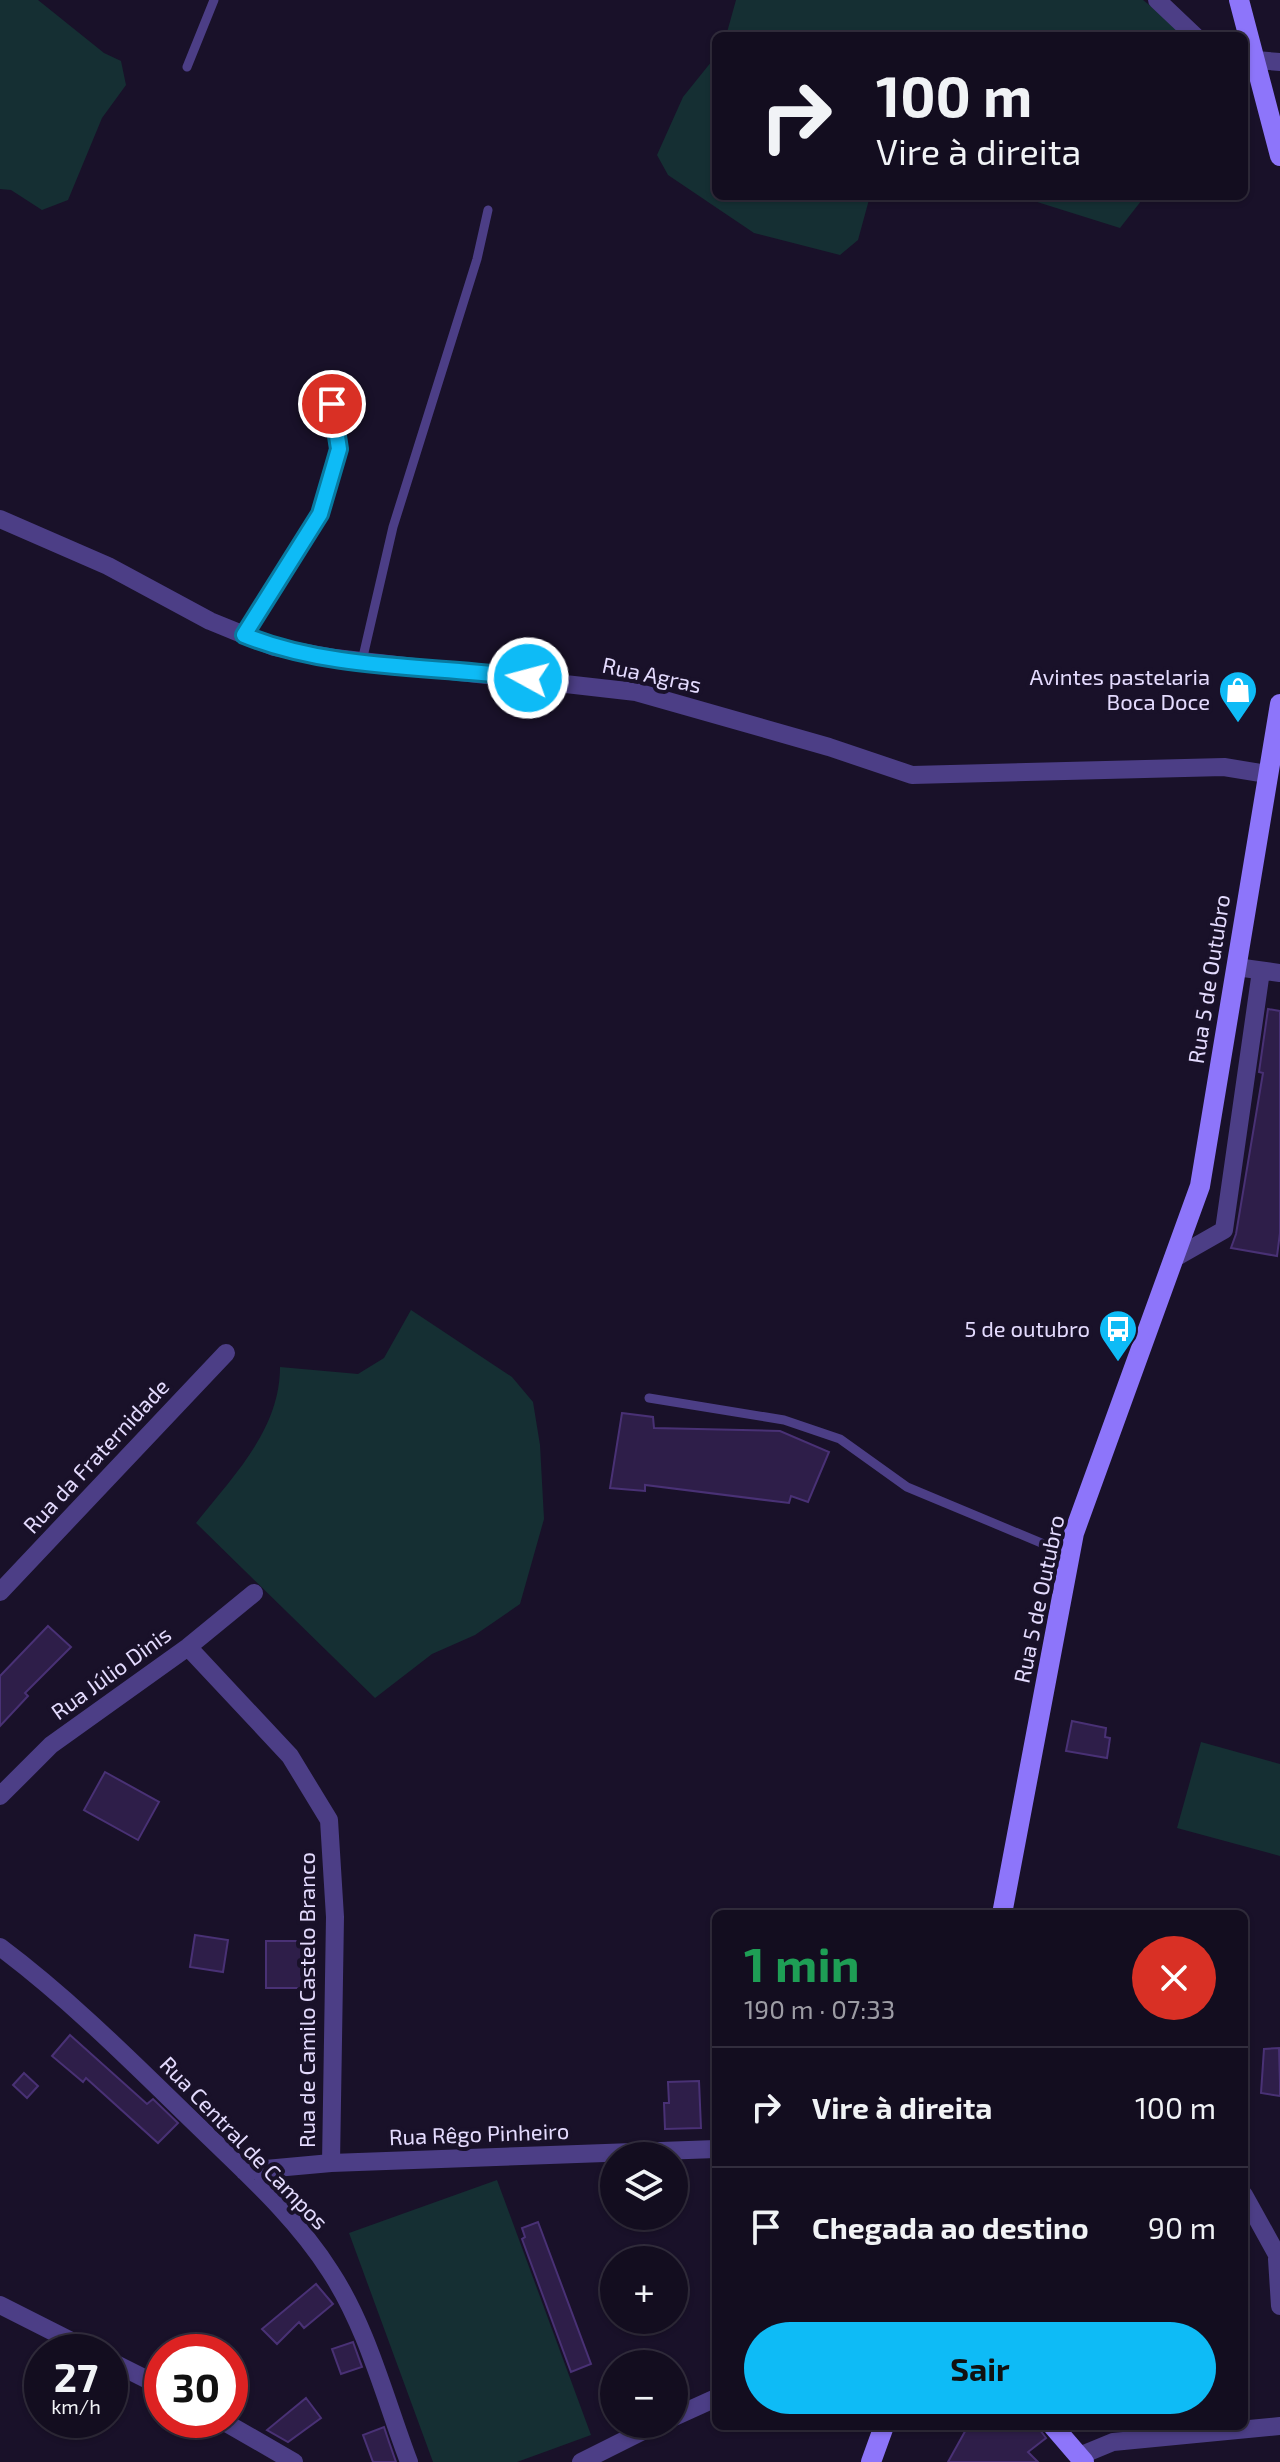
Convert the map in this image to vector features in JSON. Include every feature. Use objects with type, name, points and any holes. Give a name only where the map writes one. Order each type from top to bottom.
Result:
[{"type":"street","points":[[1157,0],[1191,32]]},
{"type":"street","points":[[1239,0],[1245,32]]},
{"type":"street","points":[[1280,62],[1250,60],[1280,156]]},
{"type":"street","name":"Rua Agras","points":[[0,519],[108,566],[274,647],[362,661],[636,692],[829,747],[912,775],[1224,767],[1267,774]]},
{"type":"street","name":"Rua 5 de Outubro","points":[[1003,1910],[1074,1533],[1200,1186],[1267,774],[1277,746],[1280,710]]},
{"type":"street","points":[[1173,1259],[1224,1230],[1270,972],[1236,967]]},
{"type":"street","name":"Rua da Fraternidade","points":[[0,1592],[226,1353]]},
{"type":"street","name":"Rua Júlio Dinis","points":[[0,1796],[51,1745],[188,1647],[254,1593]]},
{"type":"street","name":"Rua de Camilo Castelo Branco","points":[[188,1647],[290,1756],[329,1820],[335,1917],[331,2163]]},
{"type":"street","name":"Rua Central de Campos","points":[[0,1947],[47,1983],[244,2171],[329,2268],[349,2303],[409,2462]]},
{"type":"street","name":"Rua Rêgo Pinheiro","points":[[244,2171],[331,2163],[712,2149]]},
{"type":"street","points":[[1248,2202],[1279,2260],[1280,2306]]},
{"type":"street","points":[[0,2305],[57,2334]]},
{"type":"street","points":[[688,2411],[712,2400]]},
{"type":"street","points":[[1248,2428],[1280,2426]]},
{"type":"street","points":[[871,2462],[883,2430]]},
{"type":"street","points":[[1056,2430],[1081,2459],[1112,2434],[1196,2430]]},
{"type":"street","points":[[248,2436],[294,2462]]},
{"type":"street","points":[[581,2462],[629,2438]]},
{"type":"lane","points":[[187,67],[214,0]]},
{"type":"lane","points":[[362,661],[393,527],[477,259],[488,210]]},
{"type":"lane","points":[[244,635],[320,514],[339,449],[332,404]]},
{"type":"lane","points":[[649,1398],[784,1420],[840,1439],[907,1487],[1070,1555]]},
{"type":"green space","points":[[0,0],[38,0],[104,53],[121,61],[126,85],[102,118],[68,200],[42,210],[11,190],[0,189]]},
{"type":"green space","points":[[736,0],[1143,0],[1183,32],[727,32]]},
{"type":"green space","points":[[712,61],[712,200],[869,200],[858,240],[840,255],[754,233],[668,175],[657,155],[683,97]]},
{"type":"green space","points":[[1034,200],[1142,200],[1120,228]]},
{"type":"green space","points":[[411,1310],[512,1377],[533,1402],[540,1445],[544,1519],[520,1604],[475,1635],[432,1654],[375,1698],[196,1523],[239,1470],[263,1432],[278,1390],[280,1367],[358,1374],[384,1358]]},
{"type":"green space","points":[[1201,1742],[1280,1764],[1280,1856],[1177,1828]]},
{"type":"green space","points":[[497,2180],[591,2435],[517,2462],[433,2462],[349,2233]]},
{"type":"building","points":[[1268,1009],[1280,1011],[1280,1233],[1277,1256],[1231,1248],[1236,1234],[1263,1073],[1259,1072]]},
{"type":"building","points":[[622,1413],[653,1417],[654,1428],[780,1431],[829,1452],[808,1502],[791,1496],[789,1503],[645,1485],[645,1491],[610,1488]]},
{"type":"building","points":[[48,1626],[71,1647],[25,1693],[28,1696],[0,1726],[0,1676]]},
{"type":"building","points":[[1072,1721],[1106,1728],[1105,1737],[1110,1738],[1107,1758],[1066,1751]]},
{"type":"building","points":[[105,1772],[159,1802],[138,1840],[84,1810]]},
{"type":"building","points":[[195,1935],[228,1940],[223,1972],[190,1967]]},
{"type":"building","points":[[266,1941],[305,1941],[305,1988],[266,1988]]},
{"type":"building","points":[[70,2035],[147,2104],[153,2099],[178,2123],[158,2143],[86,2078],[83,2082],[52,2056]]},
{"type":"building","points":[[1279,2048],[1280,2096],[1261,2093],[1264,2049]]},
{"type":"building","points":[[24,2073],[38,2086],[27,2098],[13,2085]]},
{"type":"building","points":[[699,2081],[701,2128],[665,2129],[664,2103],[669,2103],[668,2082]]},
{"type":"building","points":[[538,2222],[591,2364],[571,2372],[522,2239],[525,2237],[522,2228]]},
{"type":"building","points":[[316,2284],[333,2304],[304,2328],[299,2322],[277,2344],[262,2329]]},
{"type":"building","points":[[353,2342],[362,2367],[341,2374],[332,2349]]},
{"type":"building","points":[[306,2398],[321,2418],[288,2442],[267,2430]]},
{"type":"building","points":[[384,2427],[396,2462],[373,2462],[363,2435]]},
{"type":"building","points":[[966,2430],[1040,2430],[1046,2438],[1028,2452],[1038,2462],[948,2462]]},
{"type":"place","name":"Avintes pastelaria Boca Doce","points":[[1238,724]]},
{"type":"place","name":"5 de outubro","points":[[1118,1363]]},
{"type":"route","points":[[332,404],[339,449],[320,514],[244,635],[274,647],[335,658],[528,678]]}]
